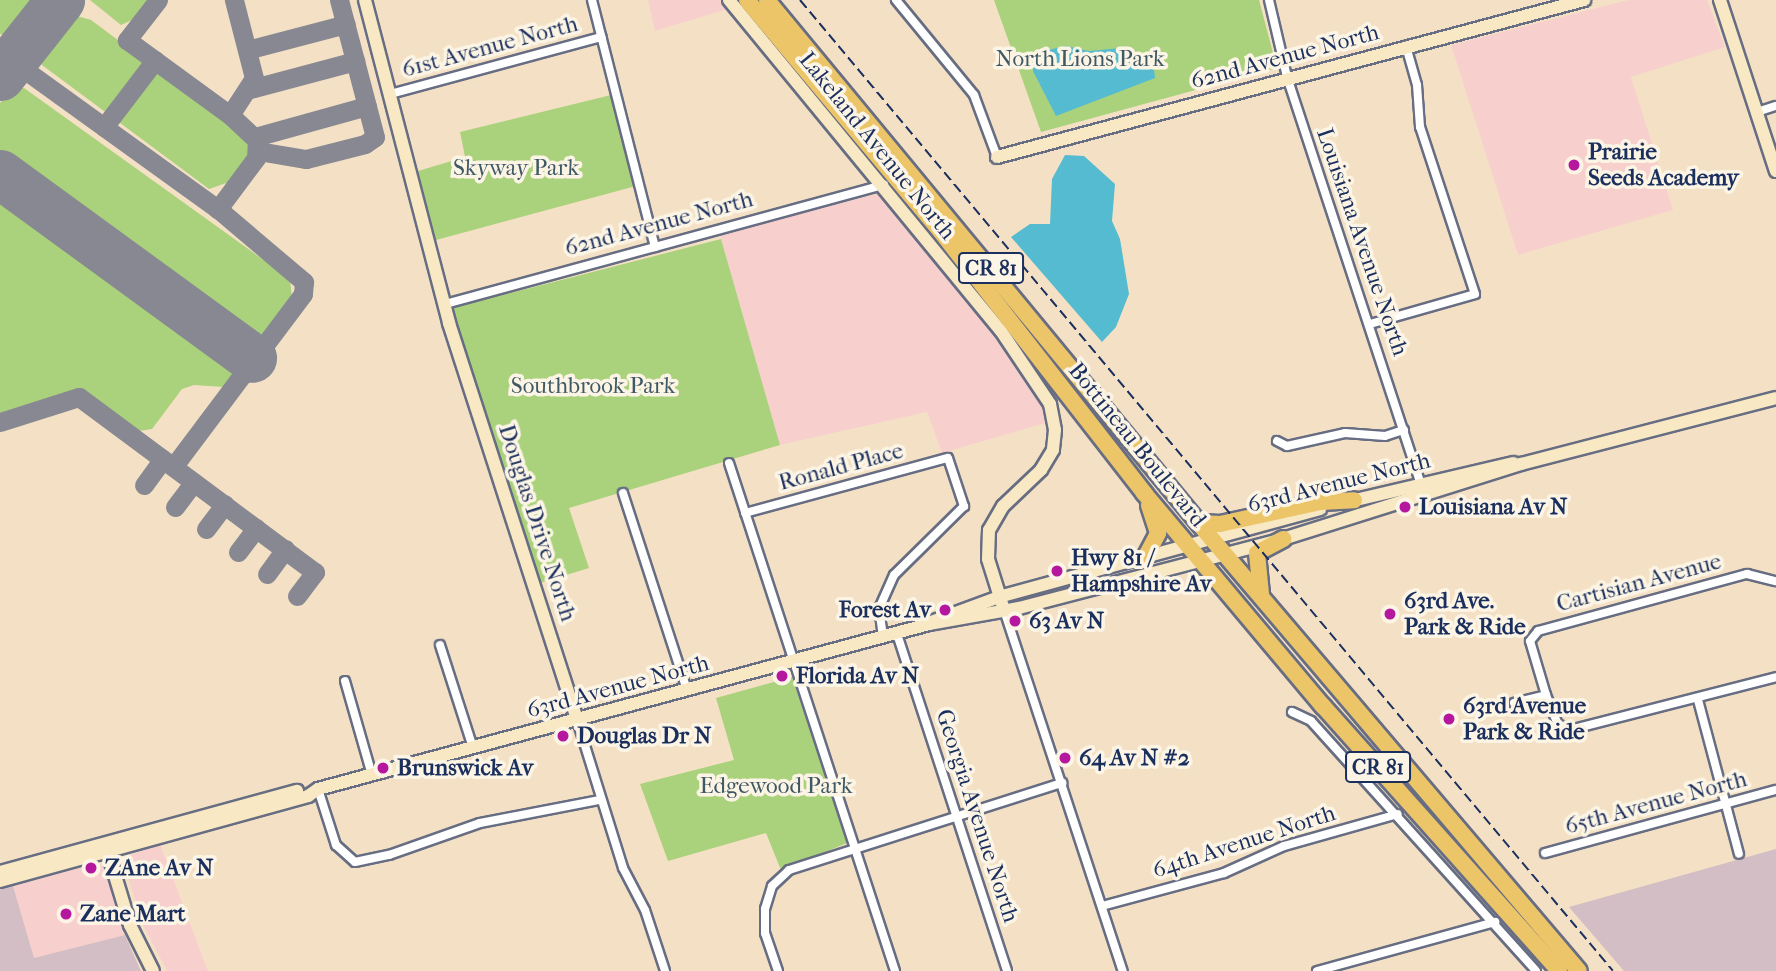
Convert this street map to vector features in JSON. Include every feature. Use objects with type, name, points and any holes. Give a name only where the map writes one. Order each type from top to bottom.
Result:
[{"type":"highway","name":"Bottineau Boulevard","points":[[747,0],[941,232],[1144,493],[1323,706],[1559,971]]},
{"type":"highway","name":"Bottineau Boulevard","points":[[767,0],[1211,538],[1579,971]]},
{"type":"highway","points":[[1144,493],[1158,533],[1146,556]]},
{"type":"highway","points":[[1200,523],[1220,524],[1321,502],[1354,500]]},
{"type":"highway","points":[[1261,596],[1257,552],[1283,539]]},
{"type":"street","name":"Douglas Drive North","points":[[365,0],[445,304],[578,720],[600,800],[666,971]]},
{"type":"street","points":[[592,0],[655,247]]},
{"type":"street","name":"Lakeland Avenue North","points":[[729,0],[884,185],[1001,331],[1053,410],[1055,440],[1047,462],[1003,506],[989,530],[988,559],[1004,610]]},
{"type":"street","points":[[896,0],[974,95],[997,157]]},
{"type":"street","name":"Louisiana Avenue North","points":[[1269,0],[1287,77],[1423,489]]},
{"type":"street","name":"62nd Avenue North","points":[[997,157],[1287,77],[1584,0]]},
{"type":"street","points":[[1720,0],[1776,171]]},
{"type":"street","name":"61st Avenue North","points":[[390,94],[601,37]]},
{"type":"street","points":[[1370,324],[1475,294],[1420,127],[1417,85],[1406,46]]},
{"type":"street","points":[[1757,112],[1776,106]]},
{"type":"street","name":"62nd Avenue North","points":[[445,304],[884,185]]},
{"type":"street","name":"63rd Avenue North","points":[[0,881],[274,796],[318,789],[372,775],[897,634],[999,597],[1211,538],[1354,500],[1423,489],[1776,398]]},
{"type":"street","points":[[1277,440],[1287,446],[1345,433],[1385,436],[1404,430]]},
{"type":"street","name":"Ronald Place","points":[[745,513],[948,457],[964,506],[894,575],[880,608],[883,637]]},
{"type":"street","points":[[729,463],[895,971]]},
{"type":"street","name":"63rd Avenue North","points":[[929,624],[1004,610],[1283,539],[1423,489]]},
{"type":"street","points":[[622,493],[687,690]]},
{"type":"street","name":"Cartisian Avenue","points":[[1546,695],[1530,641],[1538,631],[1746,574],[1776,581]]},
{"type":"street","points":[[1004,610],[1123,971]]},
{"type":"street","name":"Georgia Avenue North","points":[[897,634],[1007,971]]},
{"type":"street","points":[[440,645],[473,748]]},
{"type":"street","points":[[1514,703],[1546,695],[1558,724],[1570,730],[1698,700],[1776,677]]},
{"type":"street","points":[[345,681],[372,775]]},
{"type":"street","points":[[1698,700],[1739,854]]},
{"type":"street","points":[[1292,712],[1311,721],[1398,814],[1536,971]]},
{"type":"street","points":[[778,971],[764,921],[772,886],[789,870],[1062,783]]},
{"type":"street","points":[[318,789],[336,845],[355,862],[389,855],[480,823],[600,800]]},
{"type":"street","name":"65th Avenue North","points":[[1545,853],[1776,790]]},
{"type":"street","name":"64th Avenue North","points":[[1102,906],[1224,873],[1292,843],[1398,814]]},
{"type":"street","points":[[106,847],[131,925],[153,971]]},
{"type":"street","name":"63rd Avenue North","points":[[0,872],[106,847]]},
{"type":"street","points":[[1317,971],[1495,922]]},
{"type":"shaded area","points":[[648,0],[723,0],[731,8],[655,31]]},
{"type":"shaded area","name":"Prairie Seeds Academy","points":[[1628,0],[1707,0],[1725,47],[1631,77],[1673,210],[1518,255],[1451,45]]},
{"type":"shaded area","points":[[883,192],[1039,390],[1052,421],[942,453],[927,412],[780,445],[720,235]]},
{"type":"shaded area","points":[[160,844],[208,971],[167,971],[142,923],[122,858]]},
{"type":"shaded area","points":[[1776,849],[1776,971],[1624,971],[1569,907]]},
{"type":"shaded area","points":[[94,864],[103,865],[125,935],[34,959],[13,886]]},
{"type":"shaded area","points":[[13,886],[34,958],[125,935],[141,971],[0,971],[0,888]]},
{"type":"green space","points":[[0,0],[47,0],[22,33],[11,37],[0,34]]},
{"type":"green space","points":[[90,0],[148,0],[132,20],[121,25]]},
{"type":"green space","name":"North Lions Park","points":[[994,0],[1259,0],[1277,68],[1041,132]]},
{"type":"green space","points":[[70,14],[91,20],[247,136],[251,153],[229,182],[209,189],[42,65],[40,56],[47,42]]},
{"type":"green space","points":[[24,88],[290,279],[292,298],[263,334],[243,334],[0,157],[0,103],[14,89]]},
{"type":"green space","name":"Skyway Park","points":[[611,95],[636,186],[436,240],[418,171],[465,157],[460,132]]},
{"type":"green space","points":[[0,192],[231,360],[235,372],[223,387],[194,385],[182,389],[152,429],[139,431],[89,394],[69,395],[0,415]]},
{"type":"green space","name":"Southbrook Park","points":[[721,239],[780,445],[569,508],[589,568],[540,583],[452,308]]},
{"type":"green space","name":"Edgewood Park","points":[[792,677],[847,843],[781,870],[766,833],[668,861],[640,784],[734,760],[716,698]]},
{"type":"water","points":[[1066,46],[1089,51],[1121,48],[1154,69],[1155,78],[1056,116],[1033,71],[1035,53]]},
{"type":"water","points":[[1065,155],[1084,156],[1115,184],[1112,221],[1120,239],[1129,294],[1116,327],[1102,342],[1011,237],[1030,224],[1050,224],[1052,179]]},
{"type":"taxiway","points":[[158,0],[127,40],[230,115],[257,140],[256,158],[218,209]]},
{"type":"taxiway","points":[[230,115],[254,78],[234,0]]},
{"type":"taxiway","points":[[258,151],[306,159],[365,144],[375,137],[339,0]]},
{"type":"taxiway","points":[[247,50],[346,24]]},
{"type":"taxiway","points":[[0,52],[218,209],[304,282],[303,294],[173,467]]},
{"type":"taxiway","points":[[104,127],[155,60]]},
{"type":"taxiway","points":[[250,89],[355,61]]},
{"type":"taxiway","points":[[255,137],[367,106]]},
{"type":"taxiway","points":[[0,422],[79,397],[315,572],[297,596]]},
{"type":"taxiway","points":[[144,485],[163,459]]},
{"type":"taxiway","points":[[175,507],[194,482]]},
{"type":"taxiway","points":[[206,529],[225,504]]},
{"type":"taxiway","points":[[238,552],[256,528]]},
{"type":"taxiway","points":[[267,574],[285,549]]},
{"type":"runway","points":[[0,76],[60,0]]},
{"type":"runway","points":[[0,174],[252,358]]},
{"type":"railway","points":[[800,0],[1613,971]]},
{"type":"place","name":"Prairie Seeds Academy","points":[[1574,165]]},
{"type":"place","name":"Louisiana Av N","points":[[1405,507]]},
{"type":"place","name":"Hwy 81 / Hampshire Av","points":[[1057,571]]},
{"type":"place","name":"Forest Av","points":[[945,610]]},
{"type":"place","name":"63rd Ave. Park & Ride","points":[[1390,614]]},
{"type":"place","name":"63 Av N","points":[[1015,621]]},
{"type":"place","name":"Florida Av N","points":[[782,676]]},
{"type":"place","name":"63rd Avenue Park & Ride","points":[[1449,719]]},
{"type":"place","name":"Douglas Dr N","points":[[563,736]]},
{"type":"place","name":"64 Av N #2","points":[[1065,758]]},
{"type":"place","name":"Brunswick Av","points":[[383,768]]},
{"type":"place","name":"ZAne Av N","points":[[91,868]]},
{"type":"place","name":"Zane Mart","points":[[66,914]]}]
